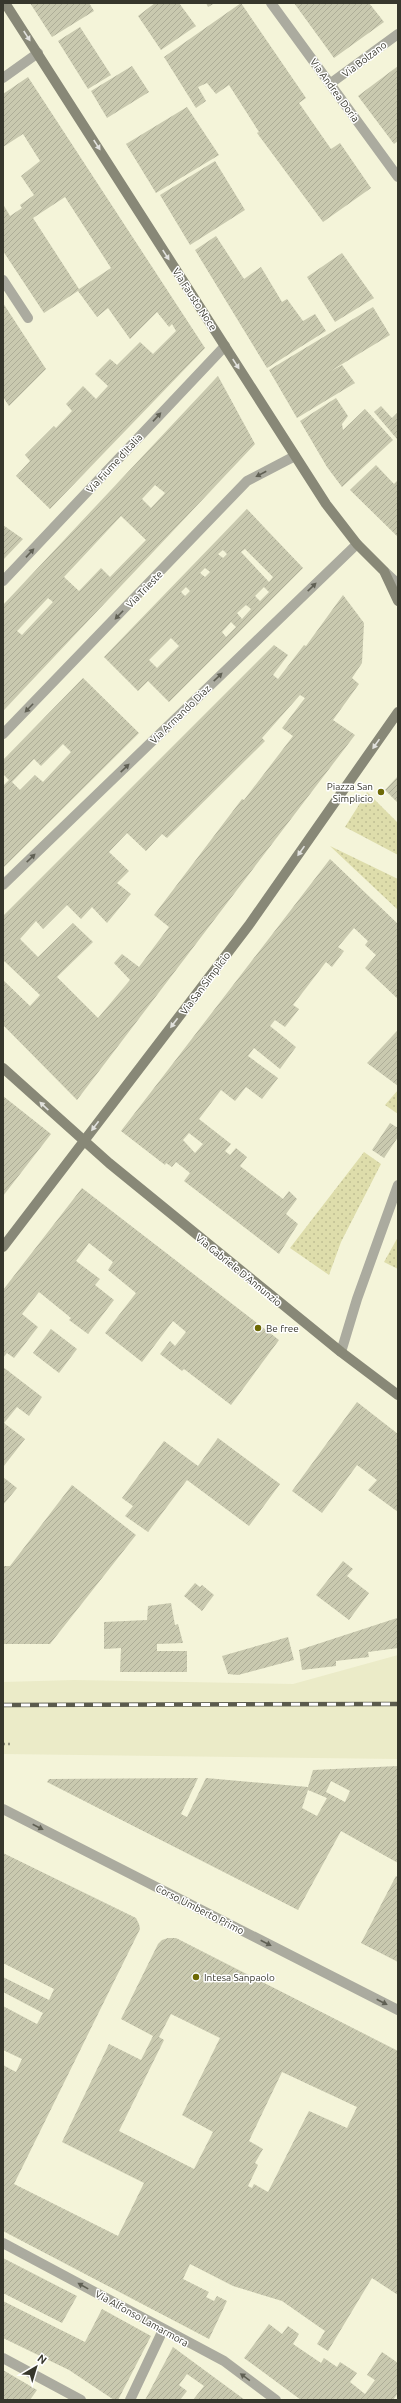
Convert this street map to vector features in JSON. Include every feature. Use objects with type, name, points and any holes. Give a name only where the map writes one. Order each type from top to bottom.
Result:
[{"type":"street","name":"Via Fausto Noce","points":[[5,3],[326,504],[357,544],[398,584]]},
{"type":"street","name":"Via Andrea Doria","points":[[271,3],[398,177]]},
{"type":"street","name":"Via Bolzano","points":[[330,83],[398,34]]},
{"type":"street","points":[[3,78],[38,53]]},
{"type":"street","points":[[3,280],[28,318]]},
{"type":"street","name":"Via Fiume d'Italia","points":[[3,581],[225,346]]},
{"type":"street","name":"Via Trieste","points":[[3,734],[247,482],[295,456]]},
{"type":"street","name":"Via Armando Diaz","points":[[3,885],[357,544]]},
{"type":"street","points":[[384,571],[398,601]]},
{"type":"street","name":"Via San Simplicio","points":[[3,1247],[249,925],[398,712]]},
{"type":"street","name":"Via Gabriele D'Annunzio","points":[[3,1068],[83,1142],[341,1352],[398,1395]]},
{"type":"street","points":[[341,1352],[359,1292],[398,1185]]},
{"type":"street","name":"Corso Umberto Primo","points":[[3,1809],[398,2010]]},
{"type":"street","name":"Via Alfonso Lamarmora","points":[[3,2243],[163,2330],[224,2361],[276,2400]]},
{"type":"street","points":[[130,2400],[163,2330]]},
{"type":"street","points":[[3,2358],[79,2400]]},
{"type":"path","points":[[3,1744],[11,1744]]},
{"type":"shaded area","points":[[367,792],[398,823],[398,855],[345,827]]},
{"type":"shaded area","points":[[330,846],[398,879],[398,910]]},
{"type":"shaded area","points":[[398,1090],[398,1114],[385,1105]]},
{"type":"shaded area","points":[[364,1152],[381,1164],[341,1242],[329,1275],[290,1248]]},
{"type":"shaded area","points":[[398,1237],[398,1269],[384,1262]]},
{"type":"shaded area","points":[[398,1655],[398,1759],[3,1754],[3,1682],[74,1680],[293,1684]]},
{"type":"building","points":[[30,3],[89,3],[94,11],[52,37]]},
{"type":"building","points":[[155,3],[179,3],[196,26],[161,50],[138,16]]},
{"type":"building","points":[[206,3],[215,3],[208,7]]},
{"type":"building","points":[[241,3],[306,98],[299,103],[331,149],[340,143],[371,188],[323,222],[257,133],[259,132],[229,85],[216,94],[207,83],[198,87],[206,101],[196,108],[164,57]]},
{"type":"building","points":[[294,3],[369,3],[384,22],[334,58]]},
{"type":"building","points":[[80,27],[111,75],[88,89],[58,41]]},
{"type":"building","points":[[132,66],[149,92],[107,118],[91,91]]},
{"type":"building","points":[[398,66],[398,141],[394,144],[358,96]]},
{"type":"building","points":[[28,77],[205,348],[50,509],[16,476],[30,461],[25,455],[54,426],[56,428],[72,411],[66,404],[83,386],[96,399],[108,386],[95,374],[110,359],[117,365],[140,342],[153,354],[176,331],[172,324],[169,327],[157,312],[130,339],[108,308],[97,317],[78,291],[44,313],[3,251],[3,204],[10,216],[22,208],[20,205],[34,195],[21,176],[40,161],[23,134],[3,147],[3,94]],"holes":[[[65,197],[111,268],[79,289],[33,218]]]},
{"type":"building","points":[[187,107],[219,155],[156,193],[126,144]]},
{"type":"building","points":[[215,161],[245,210],[190,245],[160,195]]},
{"type":"building","points":[[216,236],[244,279],[261,267],[282,302],[287,299],[303,321],[315,314],[326,331],[267,368],[195,250]]},
{"type":"building","points":[[342,253],[374,298],[335,322],[307,277]]},
{"type":"building","points":[[3,303],[46,369],[9,406],[3,397]]},
{"type":"building","points":[[373,307],[390,335],[329,372],[342,365],[355,383],[297,418],[269,370]]},
{"type":"building","points":[[218,376],[255,444],[3,711],[3,605]],"holes":[[[155,485],[165,493],[151,508],[142,499]],[[121,516],[146,540],[110,577],[101,568],[79,591],[64,577]],[[48,598],[53,602],[22,635],[17,631]]]},
{"type":"building","points":[[336,398],[348,416],[342,424],[343,430],[365,409],[393,440],[342,487],[327,467],[300,421]]},
{"type":"building","points":[[381,406],[392,418],[398,412],[397,439],[374,412]]},
{"type":"building","points":[[376,465],[394,484],[398,480],[398,537],[350,490]]},
{"type":"building","points":[[247,509],[303,568],[169,702],[148,681],[138,691],[104,657]],"holes":[[[245,549],[273,577],[269,582],[241,552]],[[223,550],[227,554],[223,558],[218,554]],[[205,568],[210,572],[205,577],[200,573]],[[186,587],[190,591],[185,596],[181,592]],[[264,587],[269,592],[260,601],[255,596]],[[246,605],[251,609],[242,619],[237,613]],[[231,622],[236,627],[226,637],[222,632]],[[171,638],[179,646],[157,668],[149,660]]]},
{"type":"building","points":[[3,525],[23,539],[3,560]]},
{"type":"building","points":[[343,595],[364,623],[362,663],[352,678],[359,684],[333,720],[355,735],[77,1100],[3,1025],[3,980],[30,1006],[40,995],[3,960],[3,916],[274,645],[288,655],[273,675],[278,679],[304,645],[306,646]],"holes":[[[300,695],[305,698],[282,728],[293,736],[244,800],[242,799],[154,915],[169,927],[139,967],[122,954],[114,963],[130,980],[98,1018],[57,977],[93,942],[73,923],[38,957],[20,939],[36,921],[43,929],[67,905],[81,919],[92,907],[107,923],[131,894],[117,883],[129,871],[109,852],[127,833],[146,851],[162,834],[167,838],[265,741],[262,738]]]},
{"type":"building","points":[[83,678],[139,733],[3,868],[3,786],[9,780],[3,774],[3,760]],"holes":[[[63,744],[71,752],[43,782],[35,775],[20,790],[12,782],[34,759],[41,766]]]},
{"type":"building","points":[[398,776],[398,803],[385,790]]},
{"type":"building","points":[[330,859],[398,924],[398,999],[365,968],[376,955],[365,945],[368,941],[354,928],[338,947],[344,951],[332,967],[326,962],[293,1005],[299,1009],[285,1027],[275,1020],[270,1026],[296,1047],[280,1069],[254,1048],[248,1056],[278,1078],[262,1099],[246,1087],[235,1101],[221,1090],[199,1119],[231,1144],[225,1151],[230,1155],[236,1148],[247,1157],[240,1166],[283,1199],[289,1191],[297,1199],[286,1214],[298,1224],[279,1254],[184,1181],[190,1173],[176,1162],[172,1167],[166,1163],[165,1165],[121,1131]],"holes":[[[189,1133],[203,1144],[195,1153],[183,1140]]]},
{"type":"building","points":[[398,1030],[398,1086],[367,1063]]},
{"type":"building","points":[[3,1096],[51,1134],[3,1196]]},
{"type":"building","points":[[390,1123],[398,1128],[398,1137],[384,1158],[372,1150]]},
{"type":"building","points":[[82,1188],[279,1340],[231,1405],[184,1369],[182,1371],[160,1354],[170,1341],[175,1346],[186,1332],[173,1321],[142,1362],[105,1333],[136,1293],[108,1270],[113,1262],[89,1243],[76,1261],[100,1279],[95,1285],[114,1300],[88,1334],[69,1320],[71,1318],[39,1292],[22,1314],[38,1327],[14,1358],[7,1353],[3,1358],[3,1290]]},
{"type":"building","points":[[51,1329],[77,1349],[59,1373],[33,1353]]},
{"type":"building","points":[[3,1367],[42,1397],[29,1416],[17,1407],[4,1423],[25,1439],[3,1467]]},
{"type":"building","points":[[357,1402],[398,1434],[398,1512],[368,1490],[377,1480],[357,1465],[322,1513],[292,1491]]},
{"type":"building","points":[[218,1438],[280,1484],[249,1526],[187,1480],[148,1532],[125,1516],[133,1506],[122,1498],[164,1441],[198,1466]]},
{"type":"building","points":[[3,1477],[17,1488],[3,1505]]},
{"type":"building","points":[[72,1485],[136,1535],[50,1644],[3,1644],[3,1566],[10,1566]]},
{"type":"building","points":[[343,1561],[353,1569],[347,1576],[369,1593],[349,1620],[316,1595]]},
{"type":"building","points":[[195,1583],[200,1587],[202,1585],[214,1595],[202,1611],[184,1596]]},
{"type":"building","points":[[171,1603],[175,1625],[178,1624],[183,1643],[157,1644],[157,1651],[187,1651],[187,1672],[120,1672],[121,1648],[104,1649],[104,1622],[147,1620],[148,1606]]},
{"type":"building","points":[[397,1618],[398,1648],[368,1652],[369,1657],[336,1661],[336,1666],[302,1670],[299,1650]]},
{"type":"building","points":[[288,1637],[294,1660],[238,1675],[228,1674],[222,1656]]},
{"type":"building","points":[[398,1766],[398,1863],[341,1831],[298,1910],[47,1782],[49,1779],[198,1778],[181,1814],[187,1817],[206,1778],[308,1787],[313,1770]],"holes":[[[331,1781],[350,1791],[345,1802],[326,1792]],[[308,1790],[327,1798],[317,1816],[302,1808]]]},
{"type":"building","points":[[3,1853],[136,1918],[139,1924],[140,1929],[14,2184],[118,2236],[144,2183],[62,2142],[109,2044],[141,2060],[153,2036],[121,2019],[158,1944],[162,1940],[176,1938],[398,2051],[398,2295],[372,2278],[328,2351],[317,2344],[325,2331],[282,2301],[233,2286],[190,2264],[183,2279],[209,2292],[206,2297],[214,2301],[217,2296],[227,2301],[209,2339],[3,2231],[3,2065],[16,2072],[22,2059],[3,2050],[3,2006],[37,2024],[43,2013],[3,1992],[3,1977],[49,2000],[54,1989],[3,1963]],"holes":[[[171,2014],[220,2038],[182,2115],[213,2132],[194,2169],[119,2131],[164,2040],[159,2037]],[[282,2072],[357,2107],[347,2128],[309,2111],[268,2192],[254,2184],[252,2188],[248,2186],[258,2165],[255,2163],[263,2149],[249,2141]]]},
{"type":"building","points":[[396,1876],[398,1877],[398,1962],[361,1943]]},
{"type":"building","points":[[3,2258],[77,2296],[62,2323],[3,2293]]},
{"type":"building","points":[[3,2301],[85,2342],[102,2309],[151,2336],[118,2400],[114,2400],[69,2370],[3,2338]]},
{"type":"building","points":[[269,2324],[282,2334],[288,2326],[299,2334],[293,2344],[321,2363],[324,2358],[337,2367],[340,2362],[357,2373],[350,2382],[365,2394],[375,2380],[367,2375],[382,2352],[398,2363],[398,2393],[393,2400],[301,2400],[244,2358]]},
{"type":"building","points":[[173,2347],[245,2400],[193,2400],[204,2386],[187,2374],[179,2385],[187,2391],[180,2400],[145,2400]]},
{"type":"building","points":[[3,2370],[37,2390],[30,2400],[3,2400]]},
{"type":"railway","points":[[3,1705],[398,1704]]},
{"type":"place","name":"Piazza San Simplicio","points":[[381,792]]},
{"type":"place","name":"Be free","points":[[258,1328]]},
{"type":"place","name":"Intesa Sanpaolo","points":[[196,1977]]}]
